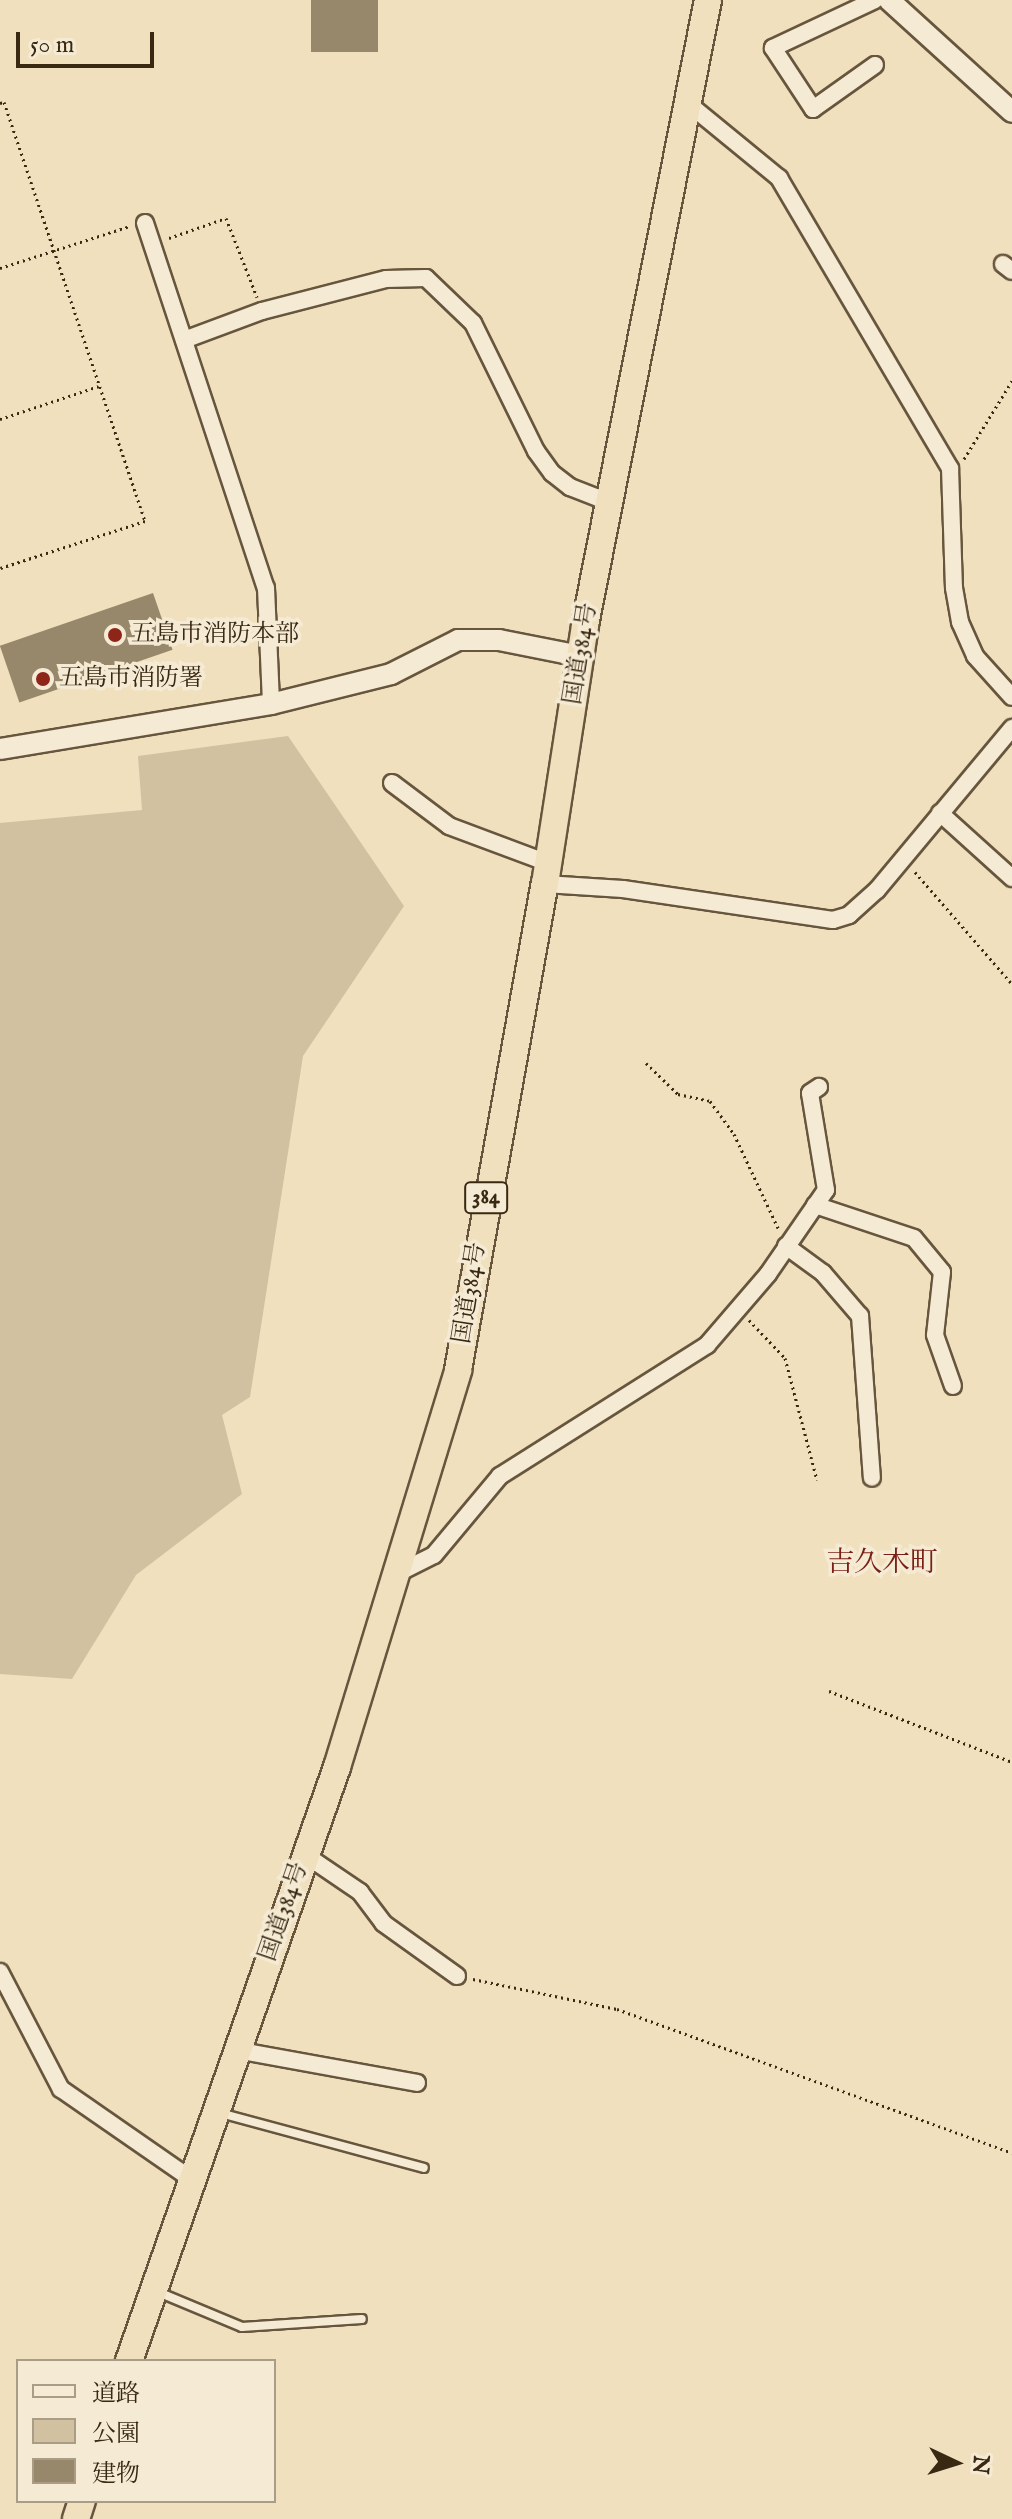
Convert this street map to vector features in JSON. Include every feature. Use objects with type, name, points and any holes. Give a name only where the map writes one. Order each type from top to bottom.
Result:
[{"type":"highway","name":"国道384号","points":[[130,2359],[398,1573],[458,1370],[546,873],[580,656],[685,101],[708,0]]},
{"type":"street","points":[[875,0],[773,48],[813,109],[875,65]]},
{"type":"street","points":[[889,0],[1012,112]]},
{"type":"street","points":[[685,101],[779,178],[952,479],[954,588],[960,622],[975,656],[1012,697]]},
{"type":"street","points":[[145,223],[266,588],[271,704]]},
{"type":"street","points":[[184,340],[262,311],[386,279],[426,278],[473,323],[536,451],[552,473],[611,503]]},
{"type":"street","points":[[0,749],[271,704],[391,674],[458,640],[499,640],[580,656]]},
{"type":"street","points":[[392,783],[449,826],[546,873],[623,889],[833,920],[849,915],[903,857],[1012,728]]},
{"type":"street","points":[[940,813],[1012,878]]},
{"type":"street","points":[[398,1573],[434,1555],[500,1476],[707,1345],[826,1190],[810,1093],[819,1087]]},
{"type":"street","points":[[815,1205],[914,1238],[942,1272],[935,1335],[953,1386]]},
{"type":"street","points":[[786,1246],[823,1273],[860,1316],[872,1478]]},
{"type":"street","points":[[304,1854],[360,1892],[383,1923],[457,1976]]},
{"type":"street","points":[[0,1972],[61,2089],[191,2179]]},
{"type":"street","points":[[236,2050],[417,2083]]},
{"type":"lane","points":[[214,2112],[424,2168]]},
{"type":"lane","points":[[152,2289],[242,2327],[362,2319]]},
{"type":"path","points":[[0,103],[4,102],[145,521],[0,568]]},
{"type":"path","points":[[152,244],[226,218],[262,311]]},
{"type":"path","points":[[0,268],[145,223]]},
{"type":"path","points":[[952,479],[1012,381]]},
{"type":"path","points":[[0,419],[99,386]]},
{"type":"path","points":[[903,857],[1012,984]]},
{"type":"path","points":[[646,1063],[678,1094],[710,1101],[734,1134],[786,1246]]},
{"type":"path","points":[[738,1308],[785,1358],[817,1480]]},
{"type":"path","points":[[829,1691],[1012,1762]]},
{"type":"path","points":[[457,1976],[617,2009],[1012,2153]]},
{"type":"green space","points":[[288,736],[404,906],[303,1056],[250,1397],[222,1415],[242,1494],[136,1575],[72,1679],[0,1674],[0,823],[142,810],[138,756]]},
{"type":"building","points":[[311,0],[378,0],[378,52],[311,52]]},
{"type":"building","name":"五島市消防署","points":[[153,593],[173,650],[19,702],[0,646]]},
{"type":"place","name":"五島市消防本部","points":[[115,635]]},
{"type":"place","name":"五島市消防署","points":[[43,679]]},
{"type":"district","name":"吉久木町","points":[[882,1564]]}]
